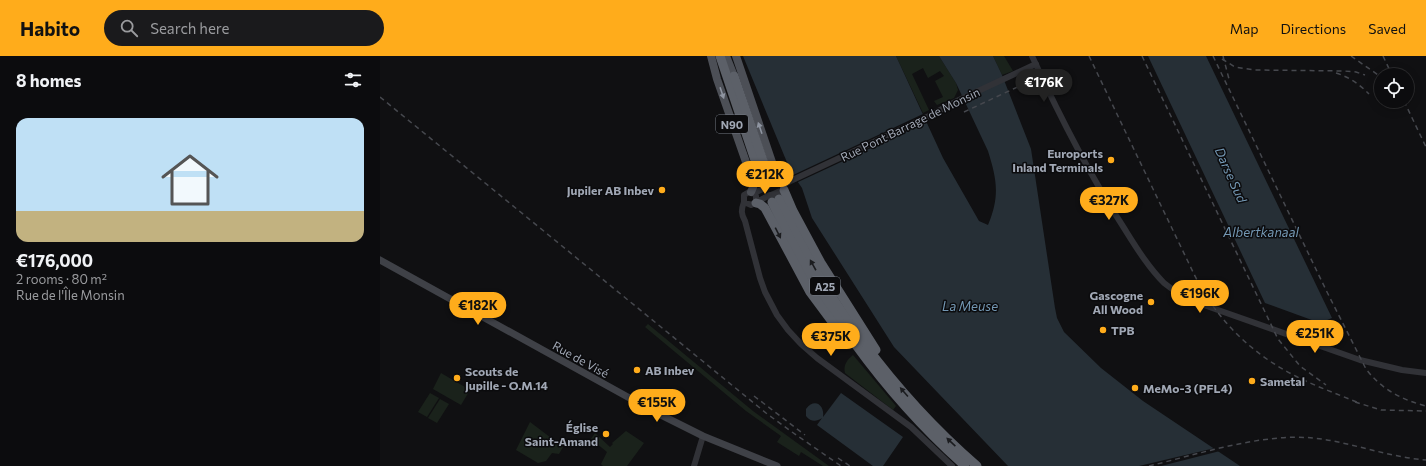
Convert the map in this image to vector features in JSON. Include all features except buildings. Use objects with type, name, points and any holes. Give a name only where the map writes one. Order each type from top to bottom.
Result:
[{"type":"highway","points":[[720,56],[767,181]]},
{"type":"highway","points":[[734,76],[767,181]]},
{"type":"highway","name":"A25","points":[[785,184],[793,211],[821,263],[874,347],[882,366]]},
{"type":"highway","name":"A25","points":[[775,198],[793,245],[822,296],[848,334],[872,366],[923,424],[965,466]]},
{"type":"highway","name":"A25","points":[[775,198],[825,287],[851,326],[882,366],[926,417],[977,466]]},
{"type":"highway","points":[[754,203],[762,205],[767,212],[783,244],[817,303],[863,362],[872,366]]},
{"type":"main road","name":"N90","points":[[711,56],[717,80],[754,185],[752,192]]},
{"type":"main road","points":[[727,56],[734,76]]},
{"type":"main road","name":"N90","points":[[736,56],[773,165],[785,184]]},
{"type":"main road","name":"Rue de Visé","points":[[380,260],[620,393],[703,436],[777,466]]},
{"type":"street","points":[[1032,56],[1080,153],[1106,200],[1153,270],[1170,287],[1184,297],[1200,304],[1333,351],[1370,363],[1426,373]]},
{"type":"street","name":"Rue Pont Barrage de Monsin","points":[[785,184],[1036,64]]},
{"type":"street","points":[[767,181],[775,198]]},
{"type":"street","points":[[744,202],[754,203],[775,198],[780,194],[785,184],[767,181],[752,192],[747,193],[743,198],[744,202],[741,213],[745,221],[762,286],[772,307],[788,330],[809,351],[911,427],[952,466]]},
{"type":"street","points":[[745,221],[746,211],[754,203],[756,196],[752,192]]},
{"type":"street","points":[[694,466],[703,436]]},
{"type":"shaded area","points":[[896,56],[939,56],[956,83],[958,90],[954,98],[937,105],[934,101],[943,97],[935,81],[944,76],[940,71],[928,78],[923,68],[912,74],[929,110],[923,113]]},
{"type":"shaded area","points":[[993,56],[1004,56],[1013,71],[1002,75]]},
{"type":"shaded area","points":[[648,324],[753,411],[829,466],[823,466],[801,452],[799,456],[777,442],[781,436],[746,411],[645,327]]},
{"type":"shaded area","points":[[853,355],[896,406],[893,410],[845,373],[846,363]]},
{"type":"shaded area","points":[[441,373],[470,390],[461,405],[433,389]]},
{"type":"shaded area","points":[[430,393],[439,398],[427,417],[418,412]]},
{"type":"shaded area","points":[[440,399],[449,404],[437,423],[428,418]]},
{"type":"shaded area","points":[[530,422],[563,447],[559,454],[552,453],[546,461],[538,463],[516,450]]},
{"type":"shaded area","points":[[626,431],[644,443],[627,466],[603,466],[601,464],[607,452],[591,439],[595,433],[610,447],[613,444],[612,443]]},
{"type":"water","name":"La Meuse","points":[[743,56],[896,56],[943,158],[979,221],[988,225],[996,196],[995,180],[991,161],[988,151],[956,83],[939,56],[993,56],[1031,149],[1055,308],[1057,318],[1064,332],[1101,368],[1143,401],[1240,466],[1008,466],[894,347],[812,218],[802,188],[791,172]]},
{"type":"water","name":"Albertkanaal","points":[[1148,56],[1206,56],[1332,318],[1320,323],[1265,303]]},
{"type":"water","points":[[841,393],[903,437],[883,466],[873,466],[817,425],[822,418],[814,421],[806,416],[806,409],[809,405],[816,403],[821,406],[823,417]]},
{"type":"pier","points":[[925,113],[929,121],[796,183],[791,176]]},
{"type":"pier","points":[[1215,448],[1220,451],[1161,466],[1139,466]]},
{"type":"tunnel","points":[[769,178],[779,199]]},
{"type":"railway","points":[[1089,56],[1193,272],[1210,302],[1220,316],[1244,341],[1271,362],[1304,380],[1359,403]]},
{"type":"railway","points":[[1142,56],[1278,339],[1300,366],[1326,385]]},
{"type":"railway","points":[[1213,56],[1326,290],[1366,369],[1378,382],[1393,393],[1426,406]]},
{"type":"railway","points":[[1223,56],[1229,79]]},
{"type":"railway","points":[[1351,56],[1374,72]]},
{"type":"railway","points":[[1383,56],[1389,68]]},
{"type":"railway","points":[[1222,59],[1235,67],[1254,70],[1344,71],[1356,72],[1365,75]]},
{"type":"railway","points":[[1336,73],[1354,81],[1369,94]]},
{"type":"railway","points":[[964,112],[1026,83]]},
{"type":"railway","points":[[380,97],[766,413],[841,466]]},
{"type":"railway","points":[[1407,108],[1426,147]]},
{"type":"railway","points":[[754,396],[805,435]]},
{"type":"railway","points":[[1355,402],[1381,410],[1426,411]]},
{"type":"railway","points":[[1149,466],[1252,441],[1293,437],[1327,440],[1397,456],[1426,460]]},
{"type":"railway","points":[[838,458],[850,466]]},
{"type":"place","name":"Euroports Inland Terminals","points":[[1111,160]]},
{"type":"place","name":"Jupiler AB Inbev","points":[[662,190]]},
{"type":"place","name":"Gascogne All Wood","points":[[1151,302]]},
{"type":"place","name":"TPB","points":[[1103,330]]},
{"type":"place","name":"AB Inbev","points":[[637,370]]},
{"type":"place","name":"Scouts de Jupille - O.M.14","points":[[457,378]]},
{"type":"place","name":"Sametal","points":[[1252,381]]},
{"type":"place","name":"MeMo-3 (PFL4)","points":[[1135,388]]},
{"type":"place","name":"Église Saint-Amand","points":[[606,434]]},
{"type":"water label","name":"Darse Sud","points":[[1231,175]]}]
